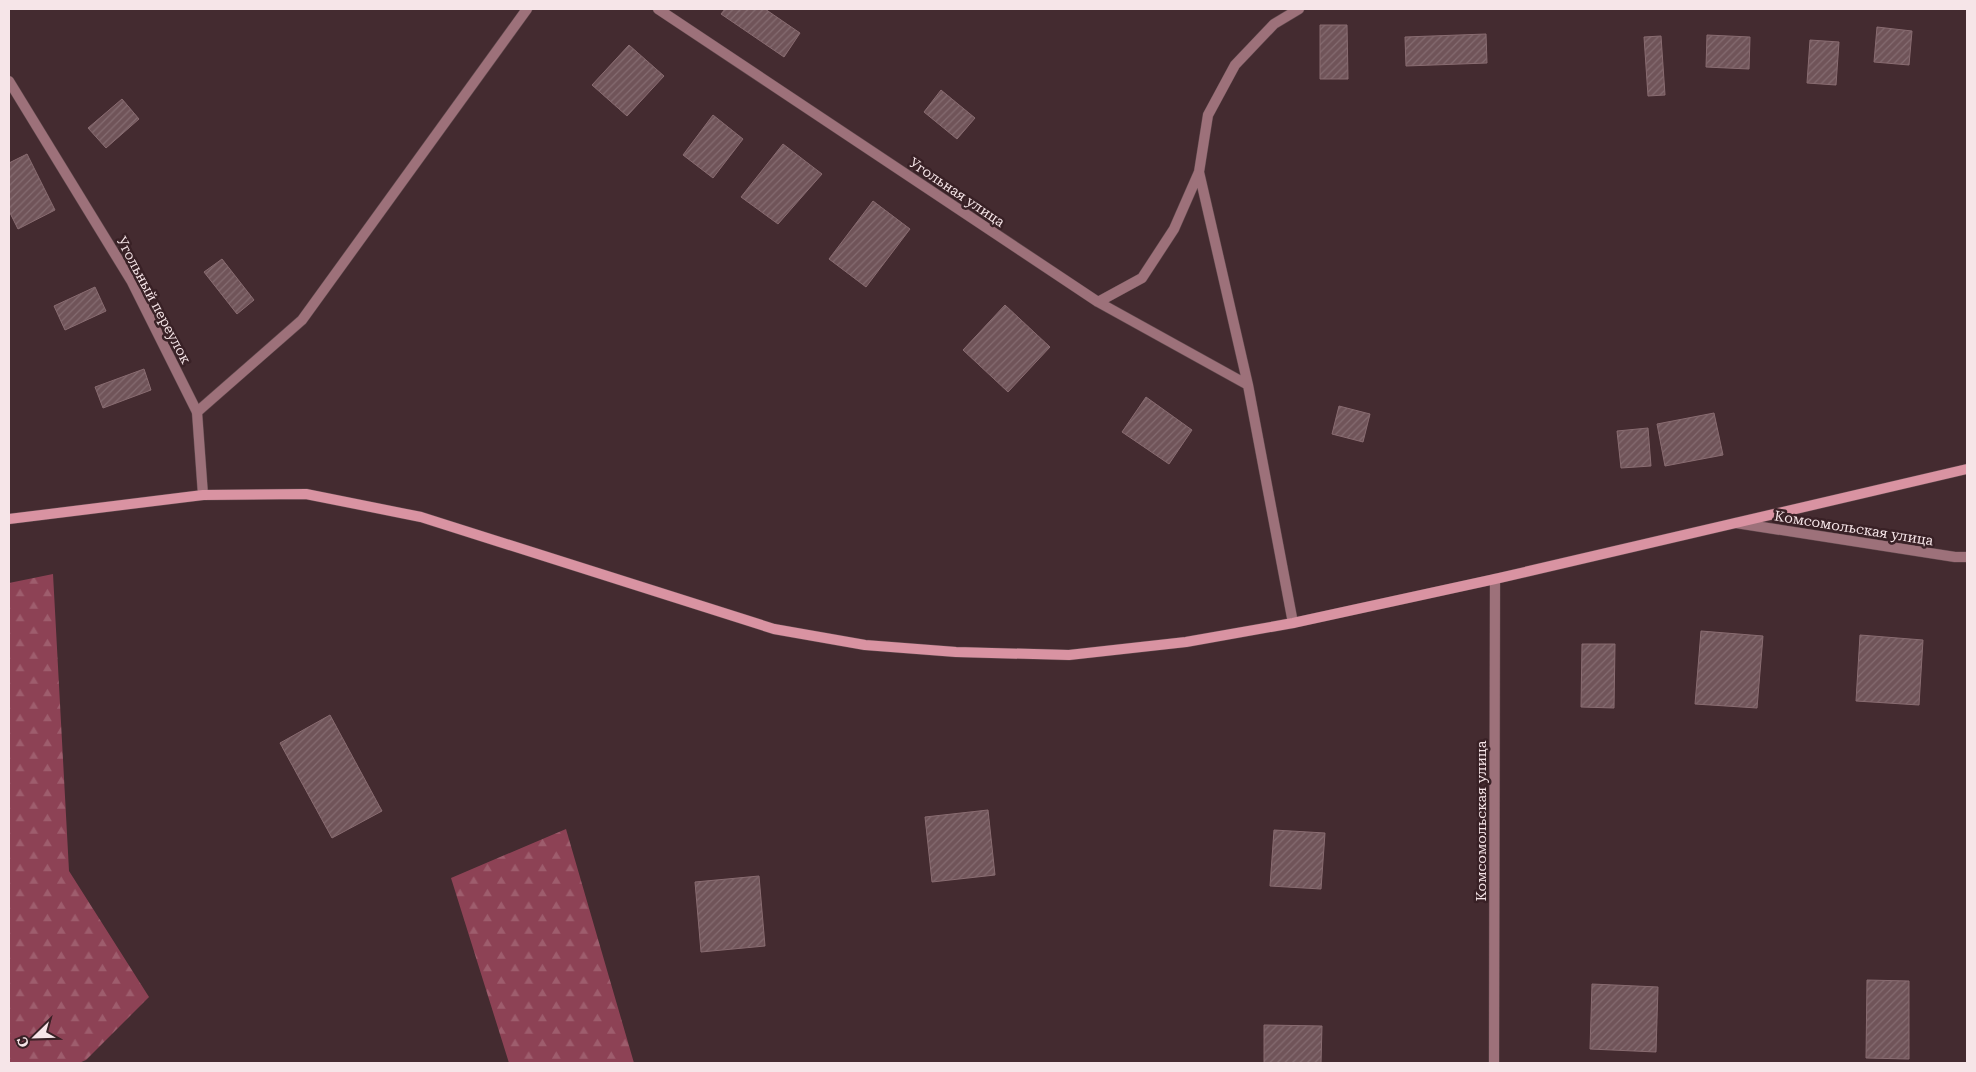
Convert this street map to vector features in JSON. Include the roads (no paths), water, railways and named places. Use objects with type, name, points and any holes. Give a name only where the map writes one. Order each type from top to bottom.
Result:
[{"type":"main road","points":[[9,519],[204,495],[306,494],[421,517],[774,629],[865,645],[956,652],[1068,655],[1186,642],[1293,622],[1495,579],[1967,469]]},
{"type":"street","points":[[197,412],[302,320],[527,9]]},
{"type":"street","name":"Угольная улица","points":[[658,9],[1098,302],[1248,385]]},
{"type":"street","points":[[1098,302],[1142,278],[1174,229],[1199,172],[1208,115],[1235,65],[1274,24],[1299,9]]},
{"type":"street","name":"Угольный переулок","points":[[9,81],[132,282],[197,412],[204,495]]},
{"type":"street","points":[[1199,172],[1248,385],[1293,622]]},
{"type":"street","name":"Комсомольская улица","points":[[1736,523],[1955,558],[1967,557]]},
{"type":"street","name":"Комсомольская улица","points":[[1494,1063],[1495,579]]}]
